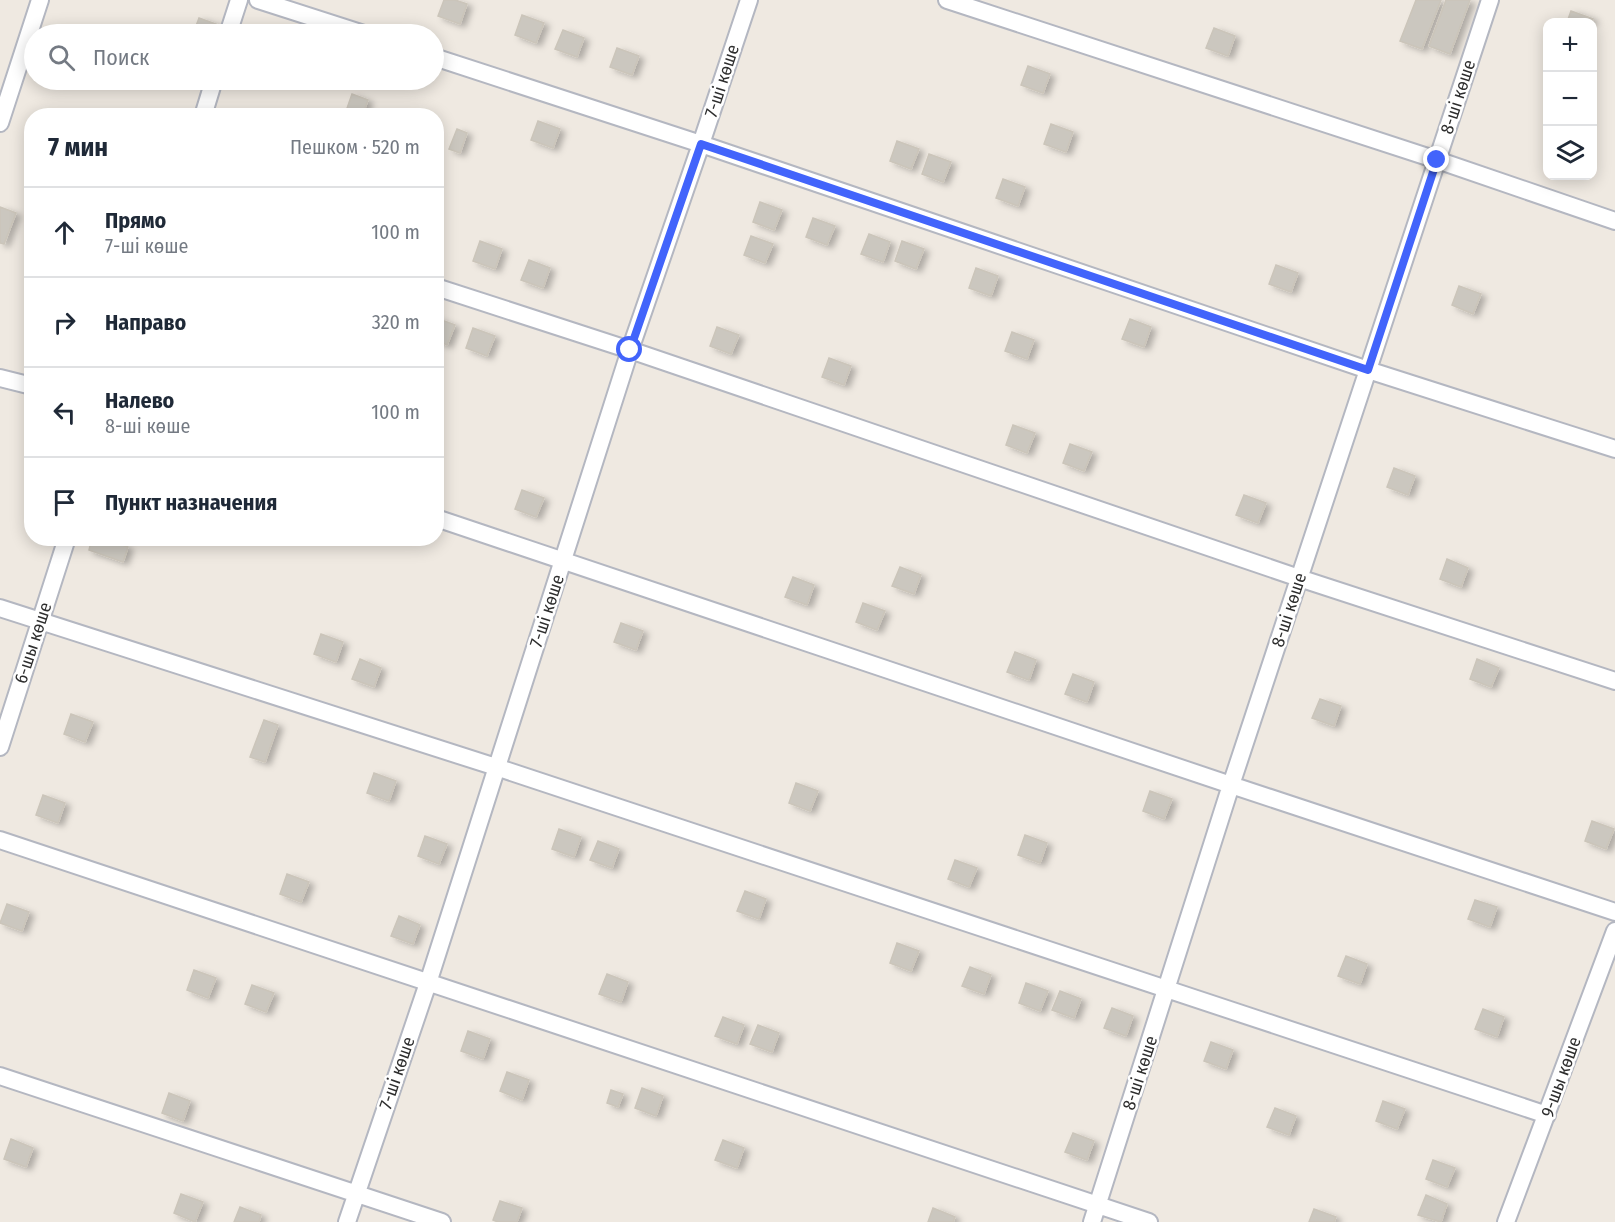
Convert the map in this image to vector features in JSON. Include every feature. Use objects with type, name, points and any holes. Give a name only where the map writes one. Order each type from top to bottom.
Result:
[{"type":"lane","points":[[32,24],[40,0]]},
{"type":"lane","points":[[231,24],[239,0]]},
{"type":"lane","points":[[258,0],[333,24]]},
{"type":"lane","name":"7-ші көше","points":[[346,1222],[428,983],[630,350],[748,0]]},
{"type":"lane","points":[[947,0],[1437,160],[1615,221]]},
{"type":"lane","name":"8-ші көше","points":[[1092,1222],[1231,786],[1490,0]]},
{"type":"lane","points":[[0,123],[24,49]]},
{"type":"lane","points":[[444,60],[701,144],[1368,370],[1615,449]]},
{"type":"lane","points":[[205,108],[211,90]]},
{"type":"lane","points":[[444,291],[630,350],[1299,578],[1615,681]]},
{"type":"lane","points":[[0,378],[24,384]]},
{"type":"lane","points":[[444,521],[1231,786],[1615,912]]},
{"type":"lane","name":"6-шы көше","points":[[0,747],[64,546]]},
{"type":"lane","points":[[0,608],[496,767],[1547,1115]]},
{"type":"lane","points":[[0,840],[1149,1222]]},
{"type":"lane","name":"9-шы көше","points":[[1506,1222],[1615,932]]},
{"type":"lane","points":[[0,1076],[442,1222]]},
{"type":"building","points":[[444,0],[455,0],[467,4],[460,24],[438,16]]},
{"type":"building","points":[[1416,0],[1441,0],[1422,49],[1400,41]]},
{"type":"building","points":[[1446,0],[1470,0],[1450,54],[1429,46]]},
{"type":"building","points":[[1571,11],[1590,18],[1568,18]]},
{"type":"building","points":[[522,15],[544,23],[536,43],[515,35]]},
{"type":"building","points":[[199,18],[216,24],[197,24]]},
{"type":"building","points":[[1214,28],[1235,36],[1228,56],[1206,48]]},
{"type":"building","points":[[563,30],[584,38],[577,57],[555,49]]},
{"type":"building","points":[[617,48],[639,56],[632,75],[610,67]]},
{"type":"building","points":[[1028,66],[1050,74],[1043,93],[1021,85]]},
{"type":"building","points":[[352,94],[368,100],[365,108],[347,108]]},
{"type":"building","points":[[538,121],[560,129],[553,148],[531,140]]},
{"type":"building","points":[[1051,124],[1073,132],[1066,152],[1044,144]]},
{"type":"building","points":[[457,129],[467,133],[460,153],[449,149]]},
{"type":"building","points":[[897,141],[919,149],[911,169],[890,161]]},
{"type":"building","points":[[929,154],[951,162],[943,182],[922,174]]},
{"type":"building","points":[[1003,179],[1025,187],[1018,206],[996,198]]},
{"type":"building","points":[[760,202],[782,210],[774,230],[753,222]]},
{"type":"building","points":[[0,207],[16,213],[4,244],[0,243]]},
{"type":"building","points":[[813,218],[835,226],[827,245],[806,237]]},
{"type":"building","points":[[869,234],[890,242],[883,262],[861,254]]},
{"type":"building","points":[[751,236],[773,244],[765,263],[744,255]]},
{"type":"building","points":[[480,241],[502,249],[495,269],[473,261]]},
{"type":"building","points":[[902,241],[924,249],[916,269],[895,261]]},
{"type":"building","points":[[529,260],[550,268],[543,288],[521,280]]},
{"type":"building","points":[[1276,265],[1298,273],[1291,292],[1269,284]]},
{"type":"building","points":[[976,268],[998,276],[991,296],[969,288]]},
{"type":"building","points":[[1459,286],[1481,294],[1473,314],[1452,305]]},
{"type":"building","points":[[1130,319],[1151,327],[1144,347],[1122,339]]},
{"type":"building","points":[[444,321],[455,325],[447,345],[444,344]]},
{"type":"building","points":[[717,327],[739,335],[731,354],[710,346]]},
{"type":"building","points":[[473,328],[495,336],[487,356],[466,348]]},
{"type":"building","points":[[1012,332],[1034,340],[1027,359],[1005,351]]},
{"type":"building","points":[[829,358],[851,366],[844,385],[822,377]]},
{"type":"building","points":[[1013,425],[1035,433],[1027,453],[1006,445]]},
{"type":"building","points":[[1070,444],[1092,452],[1084,471],[1063,463]]},
{"type":"building","points":[[1394,468],[1415,476],[1408,495],[1387,487]]},
{"type":"building","points":[[522,490],[544,498],[536,517],[515,509]]},
{"type":"building","points":[[1244,495],[1266,503],[1258,523],[1236,515]]},
{"type":"building","points":[[90,546],[128,547],[123,562],[89,550]]},
{"type":"building","points":[[1447,559],[1468,568],[1461,587],[1440,579]]},
{"type":"building","points":[[900,567],[921,575],[914,594],[892,586]]},
{"type":"building","points":[[793,577],[814,585],[807,605],[785,597]]},
{"type":"building","points":[[863,603],[885,611],[877,630],[856,622]]},
{"type":"building","points":[[621,623],[643,631],[636,650],[614,642]]},
{"type":"building","points":[[321,634],[343,642],[336,662],[314,654]]},
{"type":"building","points":[[1015,652],[1036,660],[1029,680],[1007,672]]},
{"type":"building","points":[[360,659],[381,668],[374,687],[352,679]]},
{"type":"building","points":[[1477,659],[1499,668],[1491,687],[1470,679]]},
{"type":"building","points":[[1073,674],[1094,682],[1087,702],[1065,694]]},
{"type":"building","points":[[1320,699],[1341,706],[1334,726],[1312,718]]},
{"type":"building","points":[[71,714],[93,722],[85,742],[64,734]]},
{"type":"building","points":[[264,720],[278,725],[265,762],[250,757]]},
{"type":"building","points":[[374,773],[396,781],[389,801],[367,793]]},
{"type":"building","points":[[796,783],[818,791],[810,811],[789,803]]},
{"type":"building","points":[[1150,791],[1172,799],[1164,819],[1143,811]]},
{"type":"building","points":[[43,795],[65,803],[58,823],[36,815]]},
{"type":"building","points":[[1592,821],[1614,829],[1606,849],[1585,841]]},
{"type":"building","points":[[559,829],[581,837],[574,857],[552,849]]},
{"type":"building","points":[[1025,835],[1047,843],[1040,863],[1018,855]]},
{"type":"building","points":[[425,836],[447,844],[439,864],[418,856]]},
{"type":"building","points":[[598,841],[619,849],[612,868],[590,860]]},
{"type":"building","points":[[955,860],[977,868],[969,887],[948,879]]},
{"type":"building","points":[[287,874],[309,882],[301,902],[280,894]]},
{"type":"building","points":[[745,891],[766,899],[759,919],[737,911]]},
{"type":"building","points":[[1475,900],[1497,907],[1490,927],[1468,919]]},
{"type":"building","points":[[7,904],[29,912],[22,931],[0,923]]},
{"type":"building","points":[[399,916],[420,925],[413,944],[391,936]]},
{"type":"building","points":[[897,943],[919,951],[911,971],[890,963]]},
{"type":"building","points":[[1346,956],[1367,964],[1360,984],[1338,976]]},
{"type":"building","points":[[970,967],[991,975],[984,994],[962,986]]},
{"type":"building","points":[[194,970],[216,978],[208,998],[187,990]]},
{"type":"building","points":[[607,974],[628,982],[621,1002],[599,994]]},
{"type":"building","points":[[1026,983],[1048,991],[1040,1011],[1019,1003]]},
{"type":"building","points":[[252,985],[274,993],[266,1012],[245,1004]]},
{"type":"building","points":[[1060,991],[1081,999],[1074,1018],[1052,1010]]},
{"type":"building","points":[[1112,1008],[1133,1016],[1126,1036],[1104,1028]]},
{"type":"building","points":[[1483,1009],[1504,1017],[1497,1037],[1475,1029]]},
{"type":"building","points":[[723,1017],[744,1025],[737,1044],[715,1036]]},
{"type":"building","points":[[758,1025],[779,1033],[772,1052],[750,1044]]},
{"type":"building","points":[[468,1031],[490,1039],[483,1059],[461,1051]]},
{"type":"building","points":[[1211,1042],[1233,1050],[1226,1069],[1204,1061]]},
{"type":"building","points":[[507,1072],[529,1080],[522,1100],[500,1091]]},
{"type":"building","points":[[642,1088],[663,1096],[656,1116],[635,1108]]},
{"type":"building","points":[[611,1090],[623,1094],[618,1107],[607,1103]]},
{"type":"building","points":[[169,1093],[190,1101],[183,1121],[162,1113]]},
{"type":"building","points":[[1383,1101],[1405,1109],[1397,1129],[1376,1121]]},
{"type":"building","points":[[1275,1108],[1296,1116],[1289,1135],[1267,1127]]},
{"type":"building","points":[[1073,1133],[1094,1141],[1087,1160],[1065,1152]]},
{"type":"building","points":[[11,1139],[33,1148],[26,1167],[4,1159]]},
{"type":"building","points":[[723,1140],[744,1148],[737,1168],[715,1160]]},
{"type":"building","points":[[1433,1160],[1455,1168],[1447,1187],[1426,1179]]},
{"type":"building","points":[[181,1194],[203,1202],[195,1222],[174,1213]]},
{"type":"building","points":[[1426,1195],[1447,1204],[1441,1222],[1418,1215]]},
{"type":"building","points":[[500,1201],[522,1208],[517,1222],[493,1220]]},
{"type":"building","points":[[240,1207],[261,1215],[259,1222],[234,1222]]},
{"type":"building","points":[[933,1208],[955,1217],[953,1222],[928,1222]]},
{"type":"building","points":[[1314,1209],[1336,1217],[1334,1222],[1309,1222]]},
{"type":"route","points":[[630,350],[701,144],[1368,370],[1437,160]]}]
